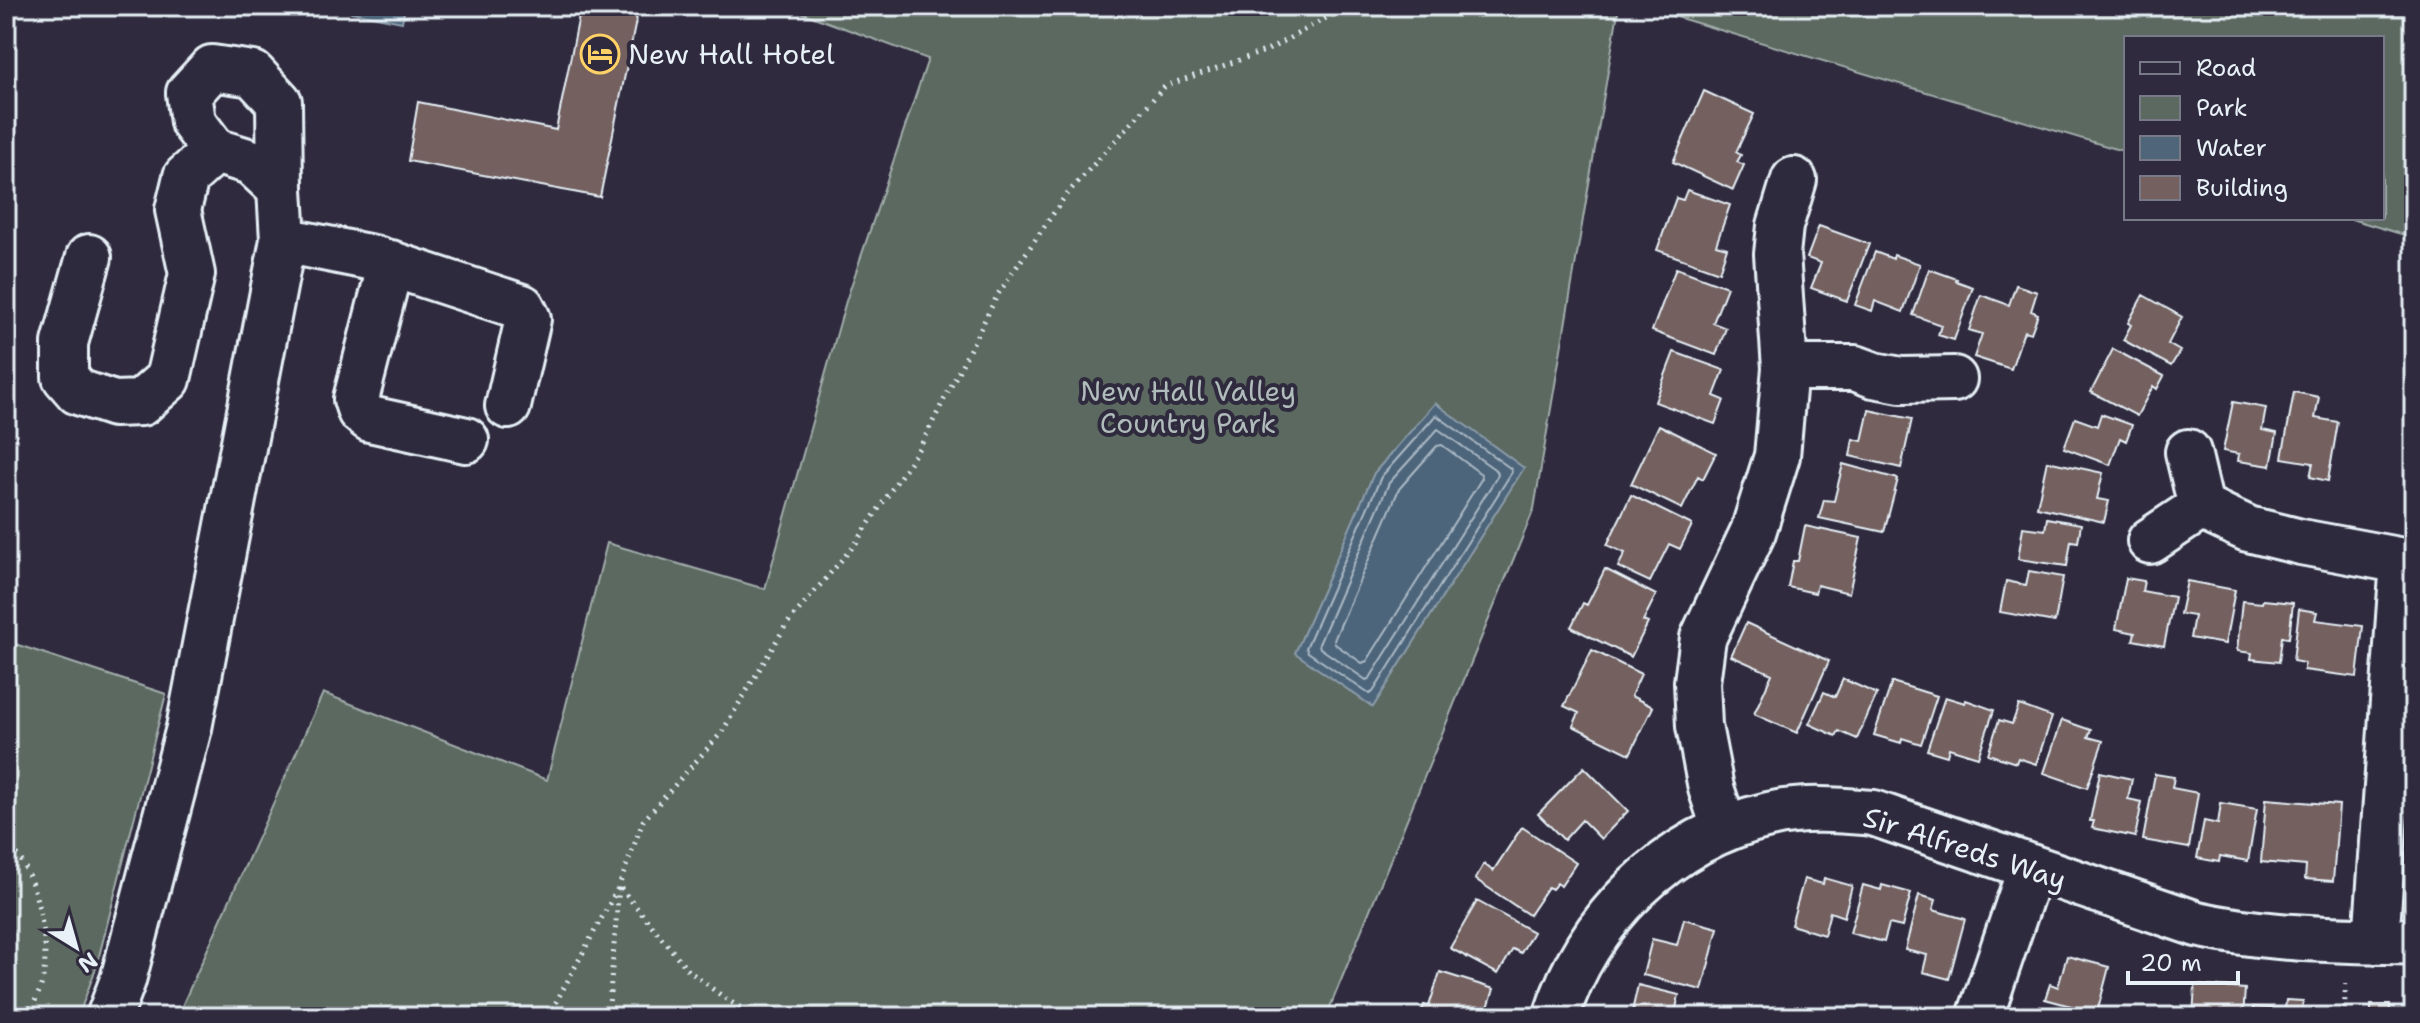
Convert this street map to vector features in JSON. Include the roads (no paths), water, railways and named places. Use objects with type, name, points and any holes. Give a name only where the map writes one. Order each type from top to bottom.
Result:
[{"type":"street","points":[[109,1017],[123,980],[189,728],[283,240],[279,102],[253,74],[212,68],[189,93],[193,122],[215,151],[251,162],[280,189]]},
{"type":"street","points":[[89,257],[65,343],[65,377],[78,392],[114,404],[141,403],[168,379],[192,274],[178,210],[186,177],[215,151]]},
{"type":"street","points":[[1724,827],[1711,788],[1699,726],[1697,682],[1703,638],[1753,532],[1777,456],[1785,368],[1777,254],[1780,226],[1794,180]]},
{"type":"street","points":[[283,240],[391,263],[522,307],[528,319],[508,406]]},
{"type":"street","points":[[391,263],[356,399],[360,411],[370,419],[466,440]]},
{"type":"street","points":[[1785,368],[1855,368],[1901,380],[1954,379]]},
{"type":"street","points":[[2188,452],[2201,507]]},
{"type":"street","points":[[2150,541],[2201,507]]},
{"type":"street","points":[[2201,507],[2248,529],[2301,542],[2409,561],[2395,942]]},
{"type":"street","name":"Sir Alfreds Way","points":[[1556,1017],[1581,956],[1613,912],[1651,875],[1685,849],[1724,827],[1771,814],[1822,809],[1873,813],[2197,924],[2278,938],[2395,942]]},
{"type":"street","points":[[1980,1017],[2031,867]]},
{"type":"water","points":[[321,6],[405,6],[402,22]]},
{"type":"water","points":[[1435,403],[1524,468],[1373,707],[1295,653],[1374,473]]},
{"type":"place","name":"New Hall Hotel","points":[[600,54]]},
{"type":"park label","name":"New Hall Valley Country Park","points":[[1188,407]]}]
